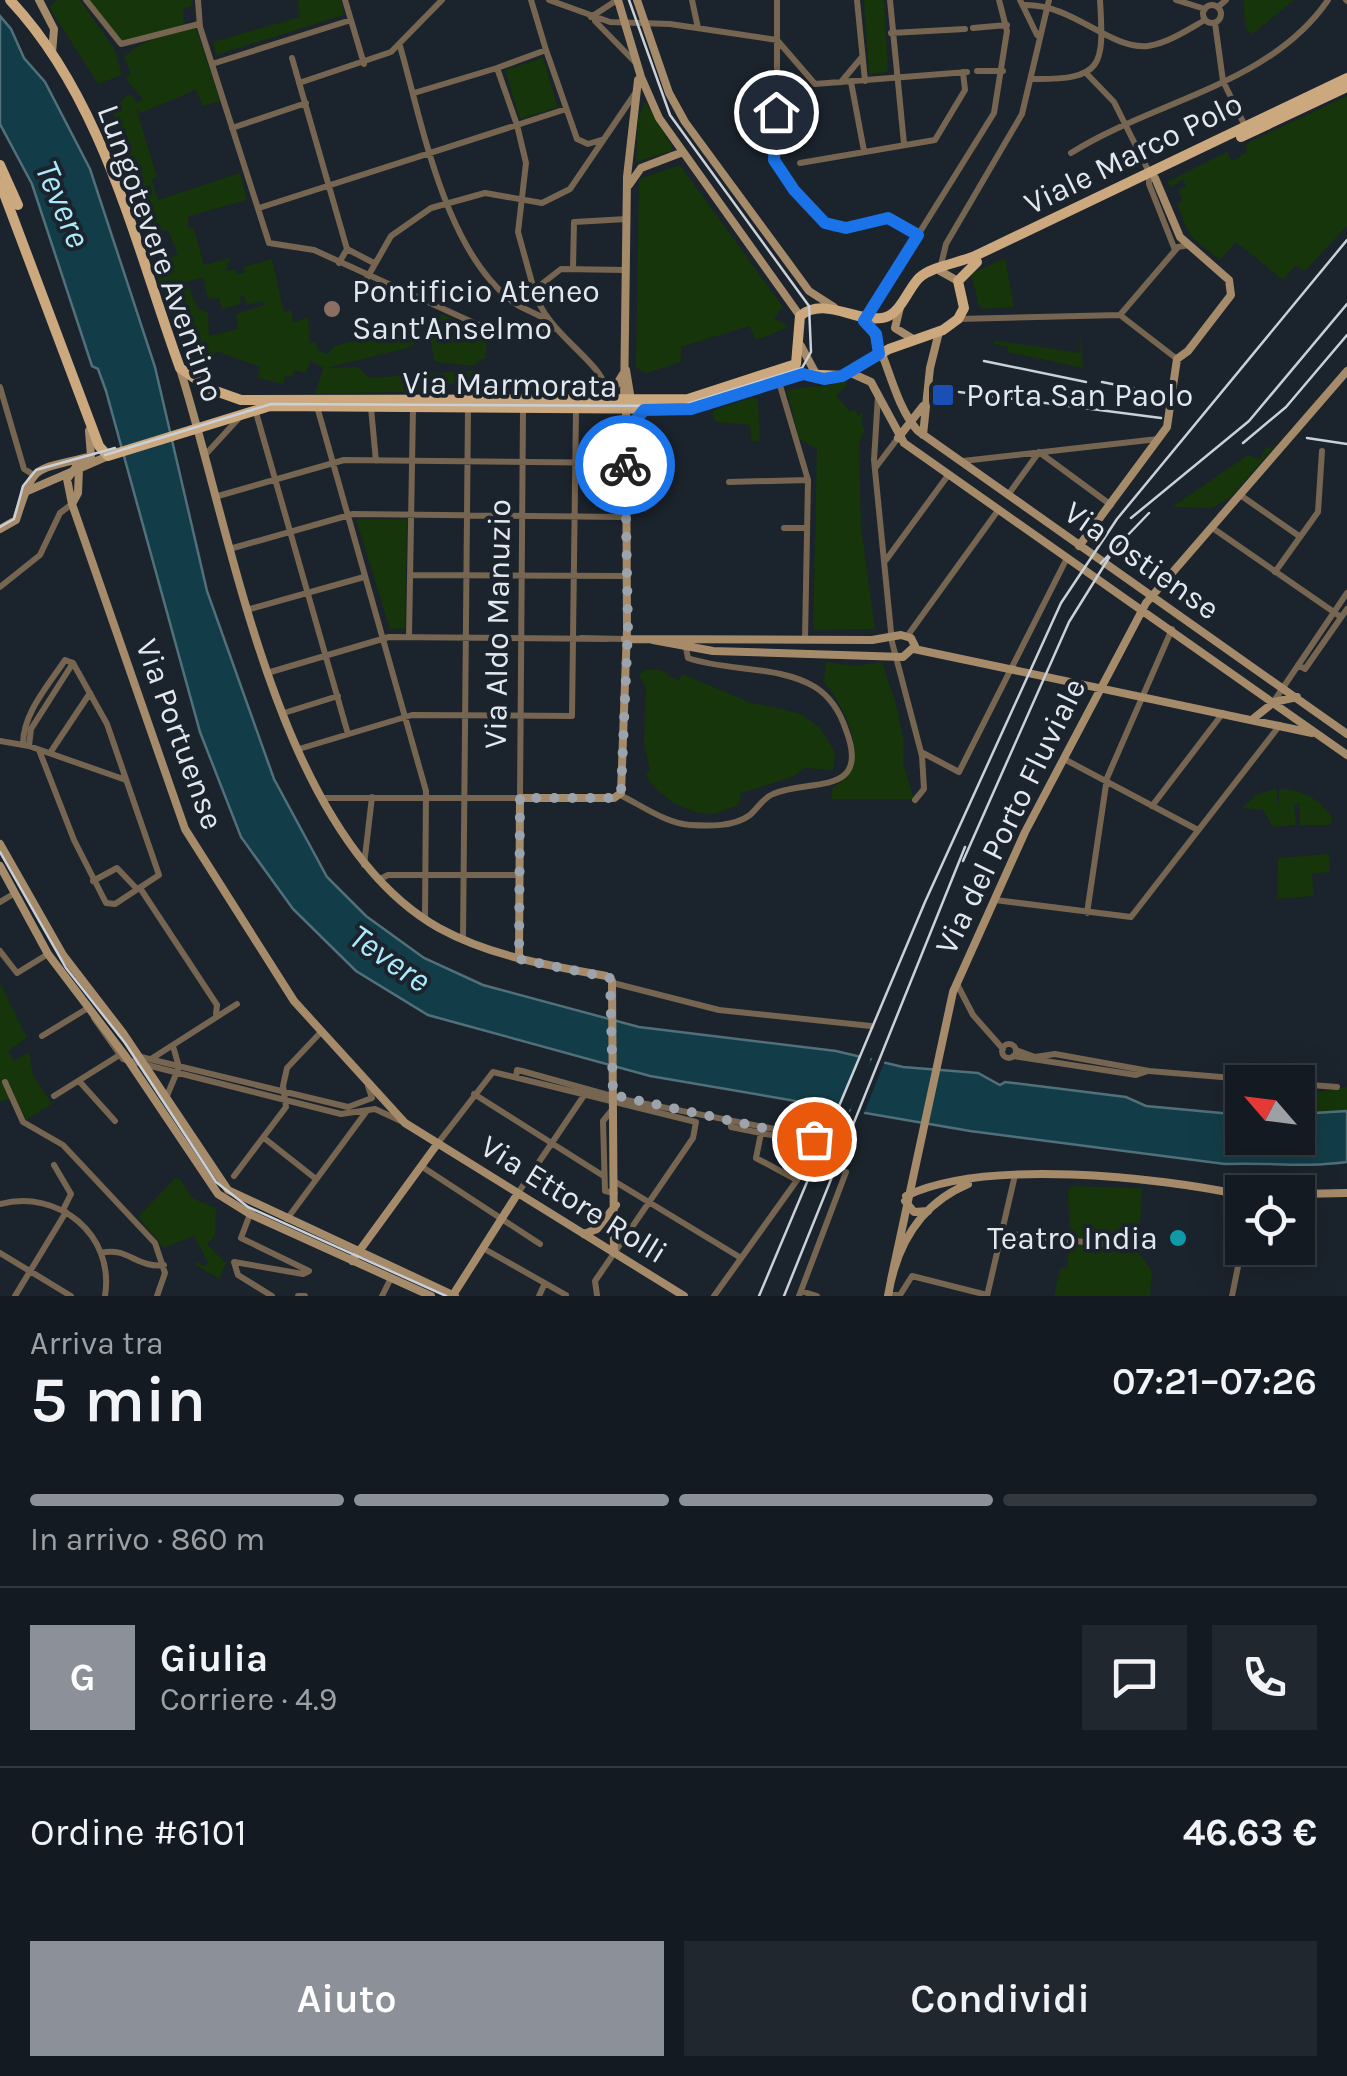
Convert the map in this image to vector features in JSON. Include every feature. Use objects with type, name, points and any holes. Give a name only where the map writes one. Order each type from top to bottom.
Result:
[{"type":"main road","name":"Lungotevere Aventino","points":[[10,0],[52,52],[94,130],[180,368],[268,673],[322,798],[364,865],[426,919],[463,940],[519,959],[606,976],[612,983]]},
{"type":"main road","points":[[39,0],[54,29],[52,52]]},
{"type":"main road","points":[[617,0],[637,66],[656,111],[800,316],[801,346],[816,376],[831,379],[851,373],[879,354],[940,331],[958,320],[964,300],[958,281],[940,271],[923,275],[890,316],[864,321]]},
{"type":"main road","points":[[637,0],[668,93],[692,132],[809,291],[864,321],[876,334],[879,354]]},
{"type":"main road","points":[[520,798],[614,798],[620,794],[626,613],[626,189],[639,89],[637,66]]},
{"type":"main road","name":"Viale Marco Polo","points":[[940,271],[1151,178],[1347,78]]},
{"type":"main road","name":"Viale Marco Polo","points":[[958,281],[968,266],[1347,86]]},
{"type":"main road","points":[[626,189],[641,168],[683,152],[692,132]]},
{"type":"main road","points":[[0,165],[3,186],[77,384],[89,461],[72,504]]},
{"type":"main road","points":[[1080,546],[1170,419],[1177,359],[1188,351],[1232,292],[1228,278],[1179,235],[1151,178]]},
{"type":"main road","points":[[904,298],[895,326],[913,340]]},
{"type":"main road","points":[[800,316],[814,308],[842,312]]},
{"type":"main road","points":[[923,435],[926,397],[940,331]]},
{"type":"main road","name":"Via Marmorata","points":[[316,402],[370,407],[576,409],[688,399],[794,366],[801,346]]},
{"type":"main road","name":"Via Ostiense","points":[[879,354],[902,408],[923,435],[1080,546],[1172,629],[1347,756]]},
{"type":"main road","points":[[180,368],[216,392],[258,403]]},
{"type":"main road","name":"Via del Porto Fluviale","points":[[891,1280],[956,983],[993,900],[1146,603],[1243,496],[1346,369]]},
{"type":"main road","points":[[608,398],[626,370]]},
{"type":"main road","points":[[851,373],[866,376],[898,438],[926,397]]},
{"type":"main road","name":"Via Marmorata","points":[[258,403],[608,398],[644,410],[691,409],[803,374],[816,376]]},
{"type":"main road","points":[[902,408],[926,397]]},
{"type":"main road","points":[[0,528],[15,521],[21,495],[34,474],[195,430],[242,414],[258,403]]},
{"type":"main road","points":[[627,432],[644,410]]},
{"type":"main road","name":"Via Ostiense","points":[[898,438],[1067,558],[1282,688],[1347,734]]},
{"type":"main road","points":[[21,495],[38,483],[89,461]]},
{"type":"main road","name":"Via Portuense","points":[[89,461],[67,486],[186,832],[286,988],[321,1032],[405,1122],[438,1143]]},
{"type":"main road","points":[[625,636],[690,648],[907,656],[914,648]]},
{"type":"main road","points":[[653,640],[908,636],[914,648]]},
{"type":"main road","points":[[914,648],[1316,734]]},
{"type":"main road","points":[[1254,718],[1297,698]]},
{"type":"main road","name":"Via Aldo Manuzio","points":[[519,959],[520,798]]},
{"type":"main road","points":[[0,844],[59,949],[144,1060],[224,1186],[241,1199],[454,1296],[518,1194]]},
{"type":"main road","points":[[0,866],[48,954],[129,1060],[213,1188],[250,1214],[431,1296]]},
{"type":"main road","points":[[612,983],[614,1253]]},
{"type":"main road","points":[[352,1261],[438,1143]]},
{"type":"main road","name":"Via Ettore Rolli","points":[[438,1143],[684,1296]]},
{"type":"main road","points":[[928,1211],[914,1212],[906,1199],[921,1192],[1015,1175],[1170,1183],[1225,1192]]},
{"type":"main road","points":[[911,1178],[928,1197],[928,1211]]},
{"type":"main road","points":[[888,1296],[906,1236],[949,1192],[977,1180]]},
{"type":"main road","points":[[1315,1194],[1347,1193]]},
{"type":"main road","points":[[584,1234],[597,1229],[616,1206]]},
{"type":"street","points":[[86,0],[121,44],[199,24]]},
{"type":"street","points":[[198,0],[199,24],[269,243],[311,250],[482,327],[553,329]]},
{"type":"street","points":[[345,0],[364,64]]},
{"type":"street","points":[[299,83],[364,64],[400,46],[442,0]]},
{"type":"street","points":[[531,0],[578,141],[601,140]]},
{"type":"street","points":[[550,0],[590,18],[618,39],[637,66]]},
{"type":"street","points":[[590,18],[610,9],[617,0]]},
{"type":"street","points":[[692,0],[698,29]]},
{"type":"street","points":[[777,0],[771,148],[788,183],[830,225],[852,228],[888,218],[918,235]]},
{"type":"street","points":[[858,0],[865,81]]},
{"type":"street","points":[[890,0],[894,78],[904,144]]},
{"type":"street","points":[[864,321],[992,116],[1003,71],[1007,25],[998,0]]},
{"type":"street","points":[[1032,78],[1087,74],[1102,57],[1100,0]]},
{"type":"street","points":[[1176,0],[1205,10],[1226,0]]},
{"type":"street","points":[[1071,153],[1222,81],[1289,44],[1328,0]]},
{"type":"street","points":[[1038,38],[1022,2],[1048,2],[1126,43],[1145,46],[1205,20],[1215,23]]},
{"type":"street","points":[[940,271],[946,242],[1015,129],[1032,78],[1048,2]]},
{"type":"street","points":[[1215,23],[1221,18],[1218,7]]},
{"type":"street","points":[[1205,10],[1205,20]]},
{"type":"street","points":[[590,18],[778,40],[812,83],[965,72],[965,90],[935,140],[800,163]]},
{"type":"street","points":[[212,64],[351,20]]},
{"type":"street","points":[[1215,23],[1222,81],[1246,127]]},
{"type":"street","points":[[891,33],[1007,25]]},
{"type":"street","points":[[286,40],[347,249],[340,263]]},
{"type":"street","points":[[400,46],[449,201],[478,267],[519,306],[544,318]]},
{"type":"street","points":[[414,93],[546,50]]},
{"type":"street","points":[[840,83],[862,56]]},
{"type":"street","points":[[497,68],[525,157],[520,246],[534,290],[544,318],[603,376],[608,398]]},
{"type":"street","points":[[977,71],[1003,71]]},
{"type":"street","points":[[1087,74],[1112,99],[1125,124],[1151,178],[1175,251]]},
{"type":"street","points":[[851,82],[864,151]]},
{"type":"street","points":[[367,278],[402,226],[449,201],[490,193],[542,203],[570,189],[582,166],[600,150],[601,140],[639,89]]},
{"type":"street","points":[[232,128],[306,104]]},
{"type":"street","points":[[259,208],[566,109]]},
{"type":"street","points":[[573,268],[574,222],[626,219]]},
{"type":"street","points":[[1120,316],[1175,251],[1189,245]]},
{"type":"street","points":[[347,249],[374,263]]},
{"type":"street","points":[[519,306],[552,272],[573,268],[626,270]]},
{"type":"street","points":[[958,320],[1120,316],[1177,359]]},
{"type":"street","points":[[780,382],[808,480],[805,640]]},
{"type":"street","points":[[0,387],[24,471],[34,474]]},
{"type":"street","points":[[878,396],[876,468],[891,636],[922,753],[924,789],[915,800]]},
{"type":"street","points":[[316,402],[427,798],[426,919]]},
{"type":"street","points":[[258,403],[348,734]]},
{"type":"street","points":[[370,407],[376,461]]},
{"type":"street","points":[[409,636],[413,408]]},
{"type":"street","points":[[463,940],[468,408]]},
{"type":"street","name":"Via Aldo Manuzio","points":[[520,798],[523,408]]},
{"type":"street","points":[[299,748],[406,716],[572,716],[577,638],[576,409]]},
{"type":"street","points":[[206,454],[242,414]]},
{"type":"street","points":[[876,468],[898,438]]},
{"type":"street","points":[[960,461],[1159,438]]},
{"type":"street","points":[[1008,495],[1040,452]]},
{"type":"street","points":[[1040,452],[1111,505]]},
{"type":"street","points":[[1275,572],[1321,504],[1322,452]]},
{"type":"street","points":[[218,496],[332,463],[625,463]]},
{"type":"street","points":[[885,562],[948,474]]},
{"type":"street","points":[[729,482],[808,480]]},
{"type":"street","points":[[1243,496],[1299,536]]},
{"type":"street","points":[[0,586],[40,555],[60,513],[72,504]]},
{"type":"street","points":[[908,636],[999,510]]},
{"type":"street","points":[[232,548],[347,516],[625,517]]},
{"type":"street","points":[[784,528],[807,528]]},
{"type":"street","points":[[1214,529],[1337,615]]},
{"type":"street","points":[[922,753],[960,772],[1067,558]]},
{"type":"street","points":[[410,574],[625,576]]},
{"type":"street","points":[[250,610],[364,576]]},
{"type":"street","points":[[1280,704],[1282,688],[1298,664],[1305,669],[1347,592]]},
{"type":"street","points":[[1337,615],[1347,609]]},
{"type":"street","points":[[1088,913],[1106,781],[1172,629]]},
{"type":"street","points":[[268,673],[384,638],[625,636]]},
{"type":"street","points":[[620,794],[679,824],[736,821],[776,793],[830,784],[846,772],[852,753],[837,709],[818,689],[795,678],[688,658],[690,648],[713,638]]},
{"type":"street","points":[[26,745],[29,724],[74,663],[91,692],[160,874],[110,905],[93,881],[39,750]]},
{"type":"street","points":[[50,754],[91,692]]},
{"type":"street","points":[[284,712],[338,696]]},
{"type":"street","points":[[1152,806],[1224,712]]},
{"type":"street","points":[[993,900],[1129,918],[1280,725]]},
{"type":"street","points":[[0,741],[26,745],[127,781]]},
{"type":"street","points":[[1064,759],[1198,830]]},
{"type":"street","points":[[364,865],[369,855],[372,797]]},
{"type":"street","points":[[322,798],[520,798]]},
{"type":"street","points":[[93,881],[118,868],[139,888],[217,1005],[216,1014]]},
{"type":"street","points":[[378,880],[388,874],[520,876]]},
{"type":"street","points":[[0,902],[15,893]]},
{"type":"street","points":[[0,951],[15,973],[48,954]]},
{"type":"street","points":[[612,983],[719,1010],[871,1026]]},
{"type":"street","points":[[956,983],[973,1015],[1014,1053],[1032,1057],[1053,1054],[1136,1070],[1225,1077]]},
{"type":"street","points":[[144,1060],[237,1004]]},
{"type":"street","points":[[42,1036],[89,1010],[118,1056],[129,1060],[144,1060],[348,1111],[382,1112],[405,1122]]},
{"type":"street","points":[[234,1176],[264,1138],[286,1096],[288,1066],[321,1032]]},
{"type":"street","points":[[166,1098],[178,1069],[173,1046]]},
{"type":"street","points":[[54,1096],[118,1056]]},
{"type":"street","points":[[355,1068],[382,1112]]},
{"type":"street","points":[[438,1143],[489,1073],[587,1091],[612,1102],[687,1118],[698,1125],[593,1284],[598,1296]]},
{"type":"street","points":[[79,1080],[116,1121]]},
{"type":"street","points":[[5,1082],[22,1121],[65,1147],[152,1239],[164,1265],[164,1280],[157,1296]]},
{"type":"street","points":[[1315,1085],[1337,1087]]},
{"type":"street","points":[[518,1194],[587,1091]]},
{"type":"street","points":[[474,1094],[602,1175]]},
{"type":"street","points":[[348,1111],[372,1098],[388,1102]]},
{"type":"street","points":[[612,1102],[810,1136],[814,1144]]},
{"type":"street","points":[[612,1102],[603,1120],[602,1175],[604,1190],[615,1193]]},
{"type":"street","points":[[348,1111],[353,1129]]},
{"type":"street","points":[[286,1220],[366,1112]]},
{"type":"street","points":[[730,1120],[731,1127],[814,1144]]},
{"type":"street","points":[[761,1133],[756,1158],[797,1180]]},
{"type":"street","points":[[264,1138],[316,1178]]},
{"type":"street","points":[[714,1296],[797,1180],[814,1144]]},
{"type":"street","points":[[15,1296],[71,1194],[54,1166]]},
{"type":"street","points":[[420,1166],[540,1244]]},
{"type":"street","points":[[818,1296],[800,1294],[846,1172]]},
{"type":"street","points":[[888,1296],[901,1294],[908,1277],[987,1296],[1015,1175]]},
{"type":"street","points":[[614,1182],[742,1258]]},
{"type":"street","points":[[0,1204],[30,1200],[64,1211],[90,1232],[101,1253],[106,1276],[104,1296]]},
{"type":"street","points":[[250,1214],[242,1238],[309,1270],[303,1274],[234,1262],[238,1275],[272,1296]]},
{"type":"street","points":[[1002,1233],[1139,1248]]},
{"type":"street","points":[[101,1253],[121,1250],[147,1266],[164,1265]]},
{"type":"street","points":[[488,1252],[566,1295]]},
{"type":"street","points":[[0,1253],[72,1296]]},
{"type":"street","points":[[1232,1296],[1238,1265]]},
{"type":"street","points":[[382,1296],[391,1278]]},
{"type":"street","points":[[538,1296],[544,1285]]},
{"type":"green space","points":[[57,0],[80,0],[115,50],[122,75],[98,84],[49,7]]},
{"type":"green space","points":[[89,0],[193,0],[190,7],[184,8],[183,25],[121,42]]},
{"type":"green space","points":[[298,0],[341,0],[344,15],[216,55],[213,42],[299,17]]},
{"type":"green space","points":[[864,0],[884,0],[888,72],[869,74]]},
{"type":"green space","points":[[1243,0],[1294,0],[1253,34],[1246,30]]},
{"type":"green space","points":[[196,28],[220,101],[203,106],[196,90],[140,113],[136,108],[157,177],[152,179],[158,200],[240,173],[247,200],[189,216],[187,226],[194,229],[204,265],[230,258],[226,271],[235,269],[237,275],[245,272],[243,267],[272,259],[284,312],[291,310],[293,323],[308,317],[310,343],[315,342],[319,351],[328,354],[334,346],[378,334],[418,315],[420,337],[411,347],[327,368],[358,367],[370,378],[481,370],[478,384],[438,384],[436,391],[315,394],[323,368],[311,361],[305,373],[294,370],[292,377],[285,376],[284,384],[257,378],[260,367],[216,351],[211,362],[191,355],[151,263],[178,255],[168,230],[152,231],[140,223],[123,167],[132,162],[111,108],[130,94],[137,102],[143,99],[125,78],[131,75],[124,57],[149,41]],"holes":[[[203,277],[208,299],[219,298],[222,309],[241,304],[240,297],[244,296],[247,305],[263,301],[264,305],[236,314],[238,329],[209,336],[208,313],[198,308],[186,282]]]},
{"type":"green space","points":[[543,58],[558,107],[520,119],[505,70]]},
{"type":"green space","points":[[1347,96],[1347,226],[1305,271],[1296,265],[1283,280],[1236,242],[1220,260],[1190,236],[1177,204],[1183,201],[1178,190],[1186,186],[1183,179],[1170,187],[1167,182],[1227,152],[1232,161],[1247,152],[1246,144]]},
{"type":"green space","points":[[645,101],[672,146],[671,151],[636,162],[638,119]]},
{"type":"green space","points":[[680,165],[783,307],[774,318],[789,327],[756,340],[749,326],[681,347],[681,362],[646,373],[636,368],[639,179]]},
{"type":"green space","points":[[1005,258],[1014,307],[980,309],[971,274]]},
{"type":"green space","points":[[441,314],[488,334],[485,359],[478,359],[475,366],[435,362],[426,321],[438,324]]},
{"type":"green space","points":[[1081,330],[1083,368],[1008,352],[1008,347],[993,344],[994,340],[1080,353]]},
{"type":"green space","points":[[845,381],[848,385],[836,395],[850,412],[855,409],[858,416],[864,412],[861,423],[866,433],[862,433],[859,446],[861,527],[875,629],[813,630],[817,449],[799,439],[787,391]]},
{"type":"green space","points":[[754,397],[758,400],[760,441],[751,442],[750,425],[715,422],[712,411]]},
{"type":"green space","points":[[1275,446],[1231,497],[1212,508],[1172,507],[1248,455],[1260,459],[1265,448]]},
{"type":"green space","points":[[356,519],[407,519],[405,628],[390,629]]},
{"type":"green space","points":[[826,662],[855,666],[882,662],[896,704],[904,742],[903,763],[914,799],[832,799],[832,788],[845,777],[854,751],[848,721],[824,682]]},
{"type":"green space","points":[[645,670],[661,670],[678,681],[683,674],[749,702],[799,713],[819,727],[829,742],[835,753],[833,770],[804,768],[793,777],[741,793],[739,805],[715,813],[699,813],[681,806],[656,789],[646,775],[650,769],[644,745],[646,688],[639,676]]},
{"type":"green space","points":[[1277,788],[1279,811],[1279,789],[1296,791],[1322,806],[1333,819],[1330,825],[1300,825],[1300,803],[1294,804],[1296,825],[1273,827],[1263,810],[1242,808],[1256,795]]},
{"type":"green space","points":[[1329,854],[1330,872],[1312,874],[1314,896],[1277,899],[1278,858]]},
{"type":"green space","points":[[0,983],[27,1038],[8,1051],[14,1061],[29,1052],[33,1075],[52,1104],[26,1120],[15,1097],[0,1102]]},
{"type":"green space","points":[[1347,1087],[1347,1111],[1315,1113],[1315,1093]]},
{"type":"green space","points":[[175,1178],[181,1180],[192,1198],[216,1208],[215,1236],[207,1244],[226,1263],[219,1279],[196,1265],[196,1261],[204,1266],[208,1263],[194,1236],[164,1248],[138,1217]]},
{"type":"green space","points":[[1142,1188],[1139,1246],[1070,1240],[1068,1189]]},
{"type":"green space","points":[[1069,1243],[1138,1252],[1152,1271],[1150,1296],[1054,1296],[1060,1269],[1067,1267]]},
{"type":"water","name":"Tevere","points":[[0,16],[11,29],[24,58],[45,82],[90,169],[155,367],[207,591],[274,779],[327,877],[366,916],[424,958],[483,985],[639,1027],[836,1051],[903,1067],[978,1073],[1000,1085],[1005,1082],[1126,1097],[1146,1106],[1225,1113],[1225,1155],[1315,1155],[1315,1113],[1347,1111],[1347,1162],[1225,1164],[970,1131],[650,1076],[428,1015],[356,971],[293,909],[241,837],[200,732],[106,391],[98,369],[92,366],[32,184],[0,124]]},
{"type":"pier","points":[[861,1052],[872,1054],[866,1071],[874,1055],[886,1058],[862,1118],[849,1115],[855,1099],[847,1115],[836,1113]]},
{"type":"tram line","points":[[105,455],[271,404],[681,406],[802,368],[811,352],[809,306],[670,115],[629,0]]},
{"type":"tram line","points":[[0,527],[14,519],[23,486],[36,470],[115,448]]},
{"type":"tram line","points":[[0,852],[66,968],[125,1043],[216,1182],[248,1207],[446,1296]]},
{"type":"railway","points":[[759,1296],[925,902],[1061,603],[1117,519],[1347,240]]},
{"type":"railway","points":[[1131,518],[1249,421],[1347,304]]},
{"type":"railway","points":[[1243,443],[1286,407],[1347,335]]},
{"type":"railway","points":[[984,361],[1086,382]]},
{"type":"railway","points":[[1102,382],[1137,389]]},
{"type":"railway","points":[[959,392],[1161,418]]},
{"type":"railway","points":[[1307,438],[1347,444]]},
{"type":"railway","points":[[1101,563],[1149,513]]},
{"type":"railway","points":[[963,861],[1069,622],[1110,556]]},
{"type":"railway","points":[[784,1296],[965,847]]},
{"type":"way so far","points":[[625,465],[628,629],[624,646],[621,792],[614,798],[520,798],[519,959],[610,978],[614,987],[613,1095],[814,1139]]},
{"type":"place","name":"Pontificio Ateneo Sant'Anselmo","points":[[332,309]]},
{"type":"place","name":"Porta San Paolo","points":[[943,395]]},
{"type":"place","name":"Teatro India","points":[[1178,1238]]},
{"type":"route","points":[[625,465],[626,434],[644,410],[691,409],[803,374],[824,379],[842,376],[879,354],[876,334],[864,321],[918,235],[888,218],[852,228],[820,220],[774,160],[771,146],[776,112]]}]
